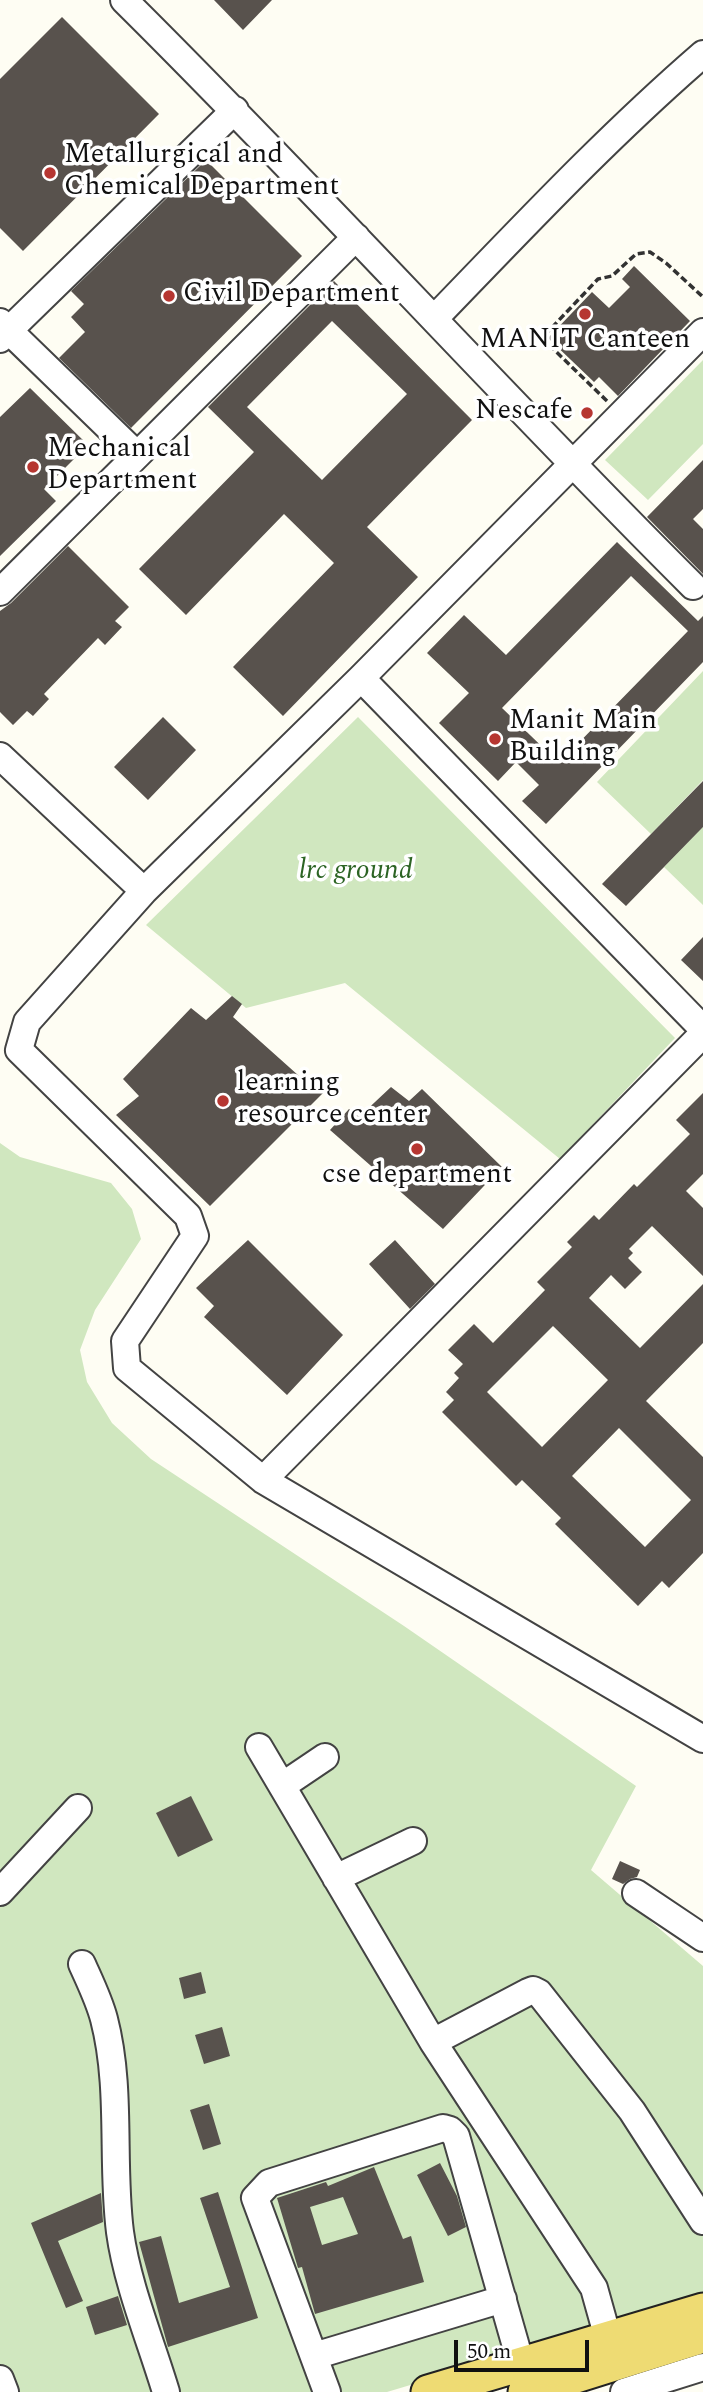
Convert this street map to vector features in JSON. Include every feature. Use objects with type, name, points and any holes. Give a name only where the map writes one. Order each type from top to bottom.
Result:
[{"type":"main road","points":[[617,2364],[703,2309]]},
{"type":"main road","points":[[428,2392],[617,2364],[703,2336]]},
{"type":"street","points":[[124,0],[235,110],[573,466],[693,586]]},
{"type":"street","points":[[434,319],[575,174],[703,54]]},
{"type":"street","points":[[137,456],[3,330],[235,110]]},
{"type":"street","points":[[0,592],[356,237]]},
{"type":"street","points":[[703,331],[573,466],[144,891],[27,1022],[19,1050],[188,1216],[195,1236],[125,1341],[127,1368],[263,1480],[703,1739]]},
{"type":"street","points":[[263,1480],[703,1032],[361,678]]},
{"type":"street","points":[[0,756],[144,891]]},
{"type":"street","points":[[259,1747],[433,2042],[594,2288],[617,2364],[703,2367]]},
{"type":"street","points":[[282,1786],[325,1756]]},
{"type":"street","points":[[0,1892],[78,1808]]},
{"type":"street","points":[[336,1878],[413,1840]]},
{"type":"street","points":[[636,1893],[703,1938]]},
{"type":"street","points":[[82,1964],[100,2004],[109,2043],[116,2113],[123,2253],[166,2392]]},
{"type":"street","points":[[433,2042],[528,1992],[533,1990],[539,1993],[632,2112],[703,2221]]},
{"type":"street","points":[[327,2392],[255,2198],[269,2183],[443,2128],[456,2136],[523,2378]]},
{"type":"street","points":[[314,2356],[503,2299]]},
{"type":"street","points":[[0,2379],[5,2392]]},
{"type":"path","points":[[621,414],[542,338],[598,279],[612,276],[636,254],[650,252],[703,297]]},
{"type":"green space","points":[[703,360],[703,444],[648,500],[605,460]]},
{"type":"green space","points":[[703,671],[703,780],[651,834],[597,782]]},
{"type":"green space","name":"lrc ground","points":[[358,717],[675,1038],[560,1159],[345,983],[246,1008],[146,925]]},
{"type":"green space","points":[[703,827],[703,905],[664,867]]},
{"type":"green space","points":[[0,1143],[20,1157],[111,1183],[132,1209],[141,1239],[95,1310],[80,1350],[87,1382],[112,1423],[151,1459],[404,1626],[636,1786],[591,1870],[703,1966],[703,2293],[664,2309],[387,2392],[0,2392]]},
{"type":"building","points":[[214,0],[272,0],[243,30]]},
{"type":"building","name":"Metallurgical and Chemical Department","points":[[62,17],[159,114],[23,251],[0,228],[0,79]]},
{"type":"building","name":"Civil Department","points":[[206,160],[302,256],[131,428],[59,358],[85,332],[71,317],[84,304],[71,291]]},
{"type":"building","points":[[634,266],[690,321],[618,396],[599,377],[594,382],[548,338],[592,292],[609,308],[630,287],[622,279]]},
{"type":"building","points":[[334,281],[472,420],[367,527],[418,577],[283,716],[233,667],[334,563],[284,514],[186,615],[139,569],[254,452],[208,407]],"holes":[[[332,321],[407,394],[322,480],[247,407]]]},
{"type":"building","name":"Mechanical Department","points":[[30,388],[88,445],[44,489],[56,501],[0,556],[0,417]]},
{"type":"building","points":[[703,460],[703,509],[693,519],[703,529],[703,574],[647,517]]},
{"type":"building","name":"Manit Main Building","points":[[617,542],[698,621],[703,616],[703,662],[546,824],[522,801],[539,785],[516,762],[498,781],[439,723],[469,693],[427,653],[464,615],[506,655]],"holes":[[[631,576],[688,631],[559,763],[502,708]]]},
{"type":"building","points":[[68,546],[129,607],[115,621],[122,627],[105,645],[98,638],[44,694],[49,699],[33,716],[27,711],[13,725],[0,712],[0,611]]},
{"type":"building","points":[[163,717],[196,750],[148,800],[114,767]]},
{"type":"building","points":[[703,781],[703,827],[626,906],[602,884]]},
{"type":"building","points":[[703,937],[703,981],[681,960]]},
{"type":"building","name":"learning resource center","points":[[232,996],[242,1004],[233,1017],[308,1084],[317,1077],[329,1087],[210,1206],[116,1115],[139,1096],[123,1079],[191,1008],[206,1020]]},
{"type":"building","name":"cse department","points":[[391,1087],[409,1101],[422,1089],[502,1167],[443,1229],[330,1130],[349,1109],[359,1117]]},
{"type":"building","points":[[703,1093],[703,1174],[686,1191],[703,1208],[703,1276],[652,1226],[629,1249],[633,1253],[628,1258],[642,1272],[625,1289],[611,1275],[589,1298],[640,1348],[703,1284],[703,1343],[646,1401],[703,1457],[703,1553],[669,1588],[662,1581],[638,1606],[555,1524],[561,1518],[522,1480],[516,1486],[442,1412],[454,1400],[446,1392],[459,1378],[454,1373],[463,1364],[448,1350],[474,1324],[493,1343],[545,1290],[537,1282],[572,1247],[567,1242],[594,1215],[599,1220],[634,1184],[637,1187],[690,1134],[676,1120]],"holes":[[[553,1326],[608,1380],[542,1447],[487,1392]],[[619,1428],[691,1500],[645,1547],[572,1476]]]},
{"type":"building","points":[[248,1240],[343,1335],[287,1395],[204,1317],[214,1306],[196,1288]]},
{"type":"building","points":[[395,1240],[435,1284],[410,1309],[369,1264]]},
{"type":"building","points":[[191,1796],[213,1840],[178,1857],[156,1813]]},
{"type":"building","points":[[620,1861],[640,1870],[637,1877],[623,1884],[612,1879]]},
{"type":"building","points":[[201,1972],[206,1993],[184,1999],[179,1978]]},
{"type":"building","points":[[222,2027],[230,2056],[204,2064],[195,2035]]},
{"type":"building","points":[[209,2104],[221,2144],[203,2150],[190,2110]]},
{"type":"building","points":[[440,2163],[457,2196],[466,2227],[448,2236],[417,2175]]},
{"type":"building","points":[[374,2167],[403,2239],[411,2236],[424,2282],[315,2314],[302,2267],[298,2268],[277,2198],[326,2182],[328,2186]],"holes":[[[343,2197],[358,2234],[322,2245],[310,2207]]]},
{"type":"building","points":[[218,2192],[258,2318],[168,2347],[139,2242],[161,2236],[179,2303],[230,2287],[200,2198]]},
{"type":"building","points":[[101,2193],[103,2222],[58,2241],[83,2301],[66,2308],[31,2223]]},
{"type":"building","points":[[118,2296],[127,2325],[95,2335],[86,2307]]},
{"type":"place","name":"Metallurgical and Chemical Department","points":[[50,173]]},
{"type":"place","name":"Civil Department","points":[[169,296]]},
{"type":"place","name":"MANIT Canteen","points":[[585,314]]},
{"type":"place","name":"Nescafe","points":[[587,413]]},
{"type":"place","name":"Mechanical Department","points":[[33,467]]},
{"type":"place","name":"Manit Main Building","points":[[495,739]]},
{"type":"place","name":"learning resource center","points":[[223,1101]]},
{"type":"place","name":"cse department","points":[[417,1149]]}]
